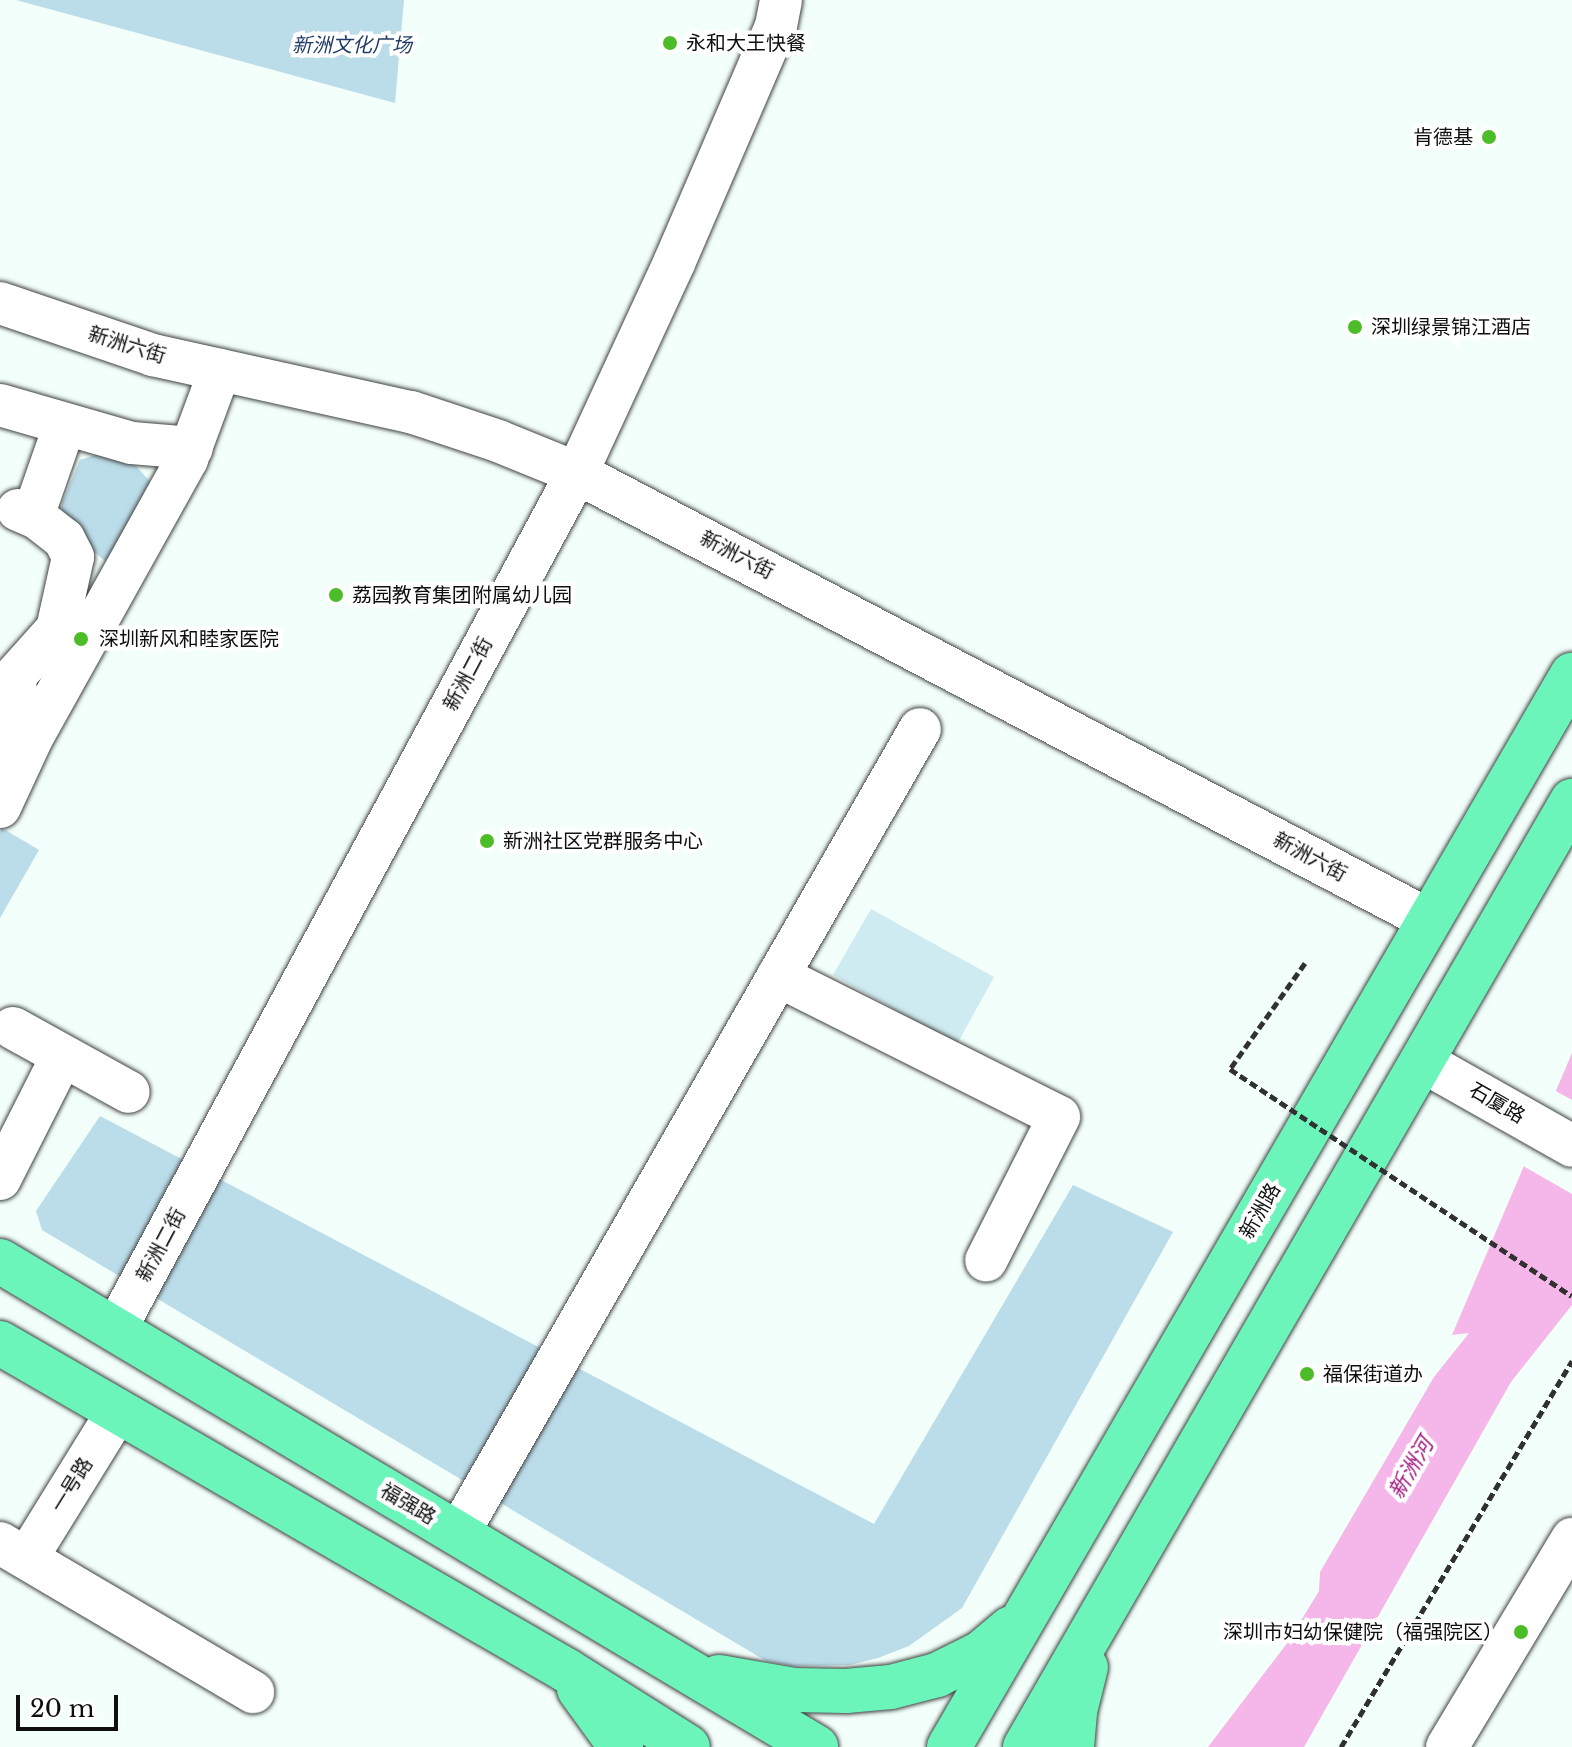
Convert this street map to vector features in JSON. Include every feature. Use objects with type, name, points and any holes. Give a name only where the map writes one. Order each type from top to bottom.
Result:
[{"type":"main road","name":"新洲路","points":[[949,1747],[1572,675]]},
{"type":"main road","points":[[1025,1747],[1572,801]]},
{"type":"main road","name":"福强路","points":[[0,1261],[686,1669],[803,1744]]},
{"type":"main road","points":[[0,1343],[566,1670],[688,1747]]},
{"type":"main road","points":[[1072,1747],[1084,1673],[1106,1611]]},
{"type":"main road","points":[[686,1669],[739,1682],[794,1690],[846,1691],[891,1687],[937,1675],[981,1653],[1024,1618]]},
{"type":"main road","points":[[566,1670],[621,1747]]},
{"type":"street","name":"新洲二街","points":[[115,1330],[577,473],[674,263],[776,26],[781,0]]},
{"type":"street","name":"新洲六街","points":[[0,303],[153,355],[411,412],[498,441],[577,473],[1429,920]]},
{"type":"street","points":[[0,807],[20,764],[192,448],[220,370]]},
{"type":"street","points":[[0,405],[132,443],[192,448]]},
{"type":"street","points":[[20,764],[15,676],[57,629],[73,557],[64,539],[25,513],[65,424]]},
{"type":"street","points":[[458,1534],[920,729]]},
{"type":"street","points":[[778,976],[1059,1117],[986,1261]]},
{"type":"street","points":[[13,1028],[129,1092]]},
{"type":"street","points":[[0,1179],[62,1056]]},
{"type":"street","name":"石厦路","points":[[1422,1061],[1572,1146]]},
{"type":"street","name":"一号路","points":[[14,1551],[117,1412]]},
{"type":"street","points":[[1447,1747],[1572,1539]]},
{"type":"street","points":[[14,1551],[253,1692]]},
{"type":"path","points":[[1305,963],[1230,1069],[1572,1296]]},
{"type":"path","points":[[1341,1747],[1572,1361]]},
{"type":"green space","name":"新洲文化广场","points":[[16,0],[404,0],[395,103]]},
{"type":"green space","points":[[95,455],[111,455],[136,466],[154,486],[109,564],[82,542],[62,513],[62,503],[80,460]]},
{"type":"green space","points":[[2,828],[39,850],[0,918],[0,832]]},
{"type":"green space","points":[[100,1116],[874,1524],[1073,1185],[1173,1232],[962,1608],[909,1646],[878,1658],[850,1665],[793,1666],[766,1661],[42,1230],[36,1211]]},
{"type":"shaded area","points":[[871,909],[994,977],[957,1044],[833,975]]},
{"type":"water","name":"新洲河","points":[[1572,1053],[1572,1305],[1511,1382],[1304,1747],[1208,1747],[1288,1642],[1319,1591],[1320,1572],[1434,1377],[1469,1333],[1452,1335]]},
{"type":"pier","points":[[1552,1089],[1572,1100],[1572,1194],[1518,1163]]},
{"type":"place","name":"永和大王快餐","points":[[670,43]]},
{"type":"place","name":"肯德基","points":[[1489,137]]},
{"type":"place","name":"深圳绿景锦江酒店","points":[[1355,327]]},
{"type":"place","name":"荔园教育集团附属幼儿园","points":[[336,595]]},
{"type":"place","name":"深圳新风和睦家医院","points":[[81,639]]},
{"type":"place","name":"新洲社区党群服务中心","points":[[487,841]]},
{"type":"place","name":"福保街道办","points":[[1307,1374]]},
{"type":"place","name":"深圳市妇幼保健院（福强院区）","points":[[1521,1632]]}]
